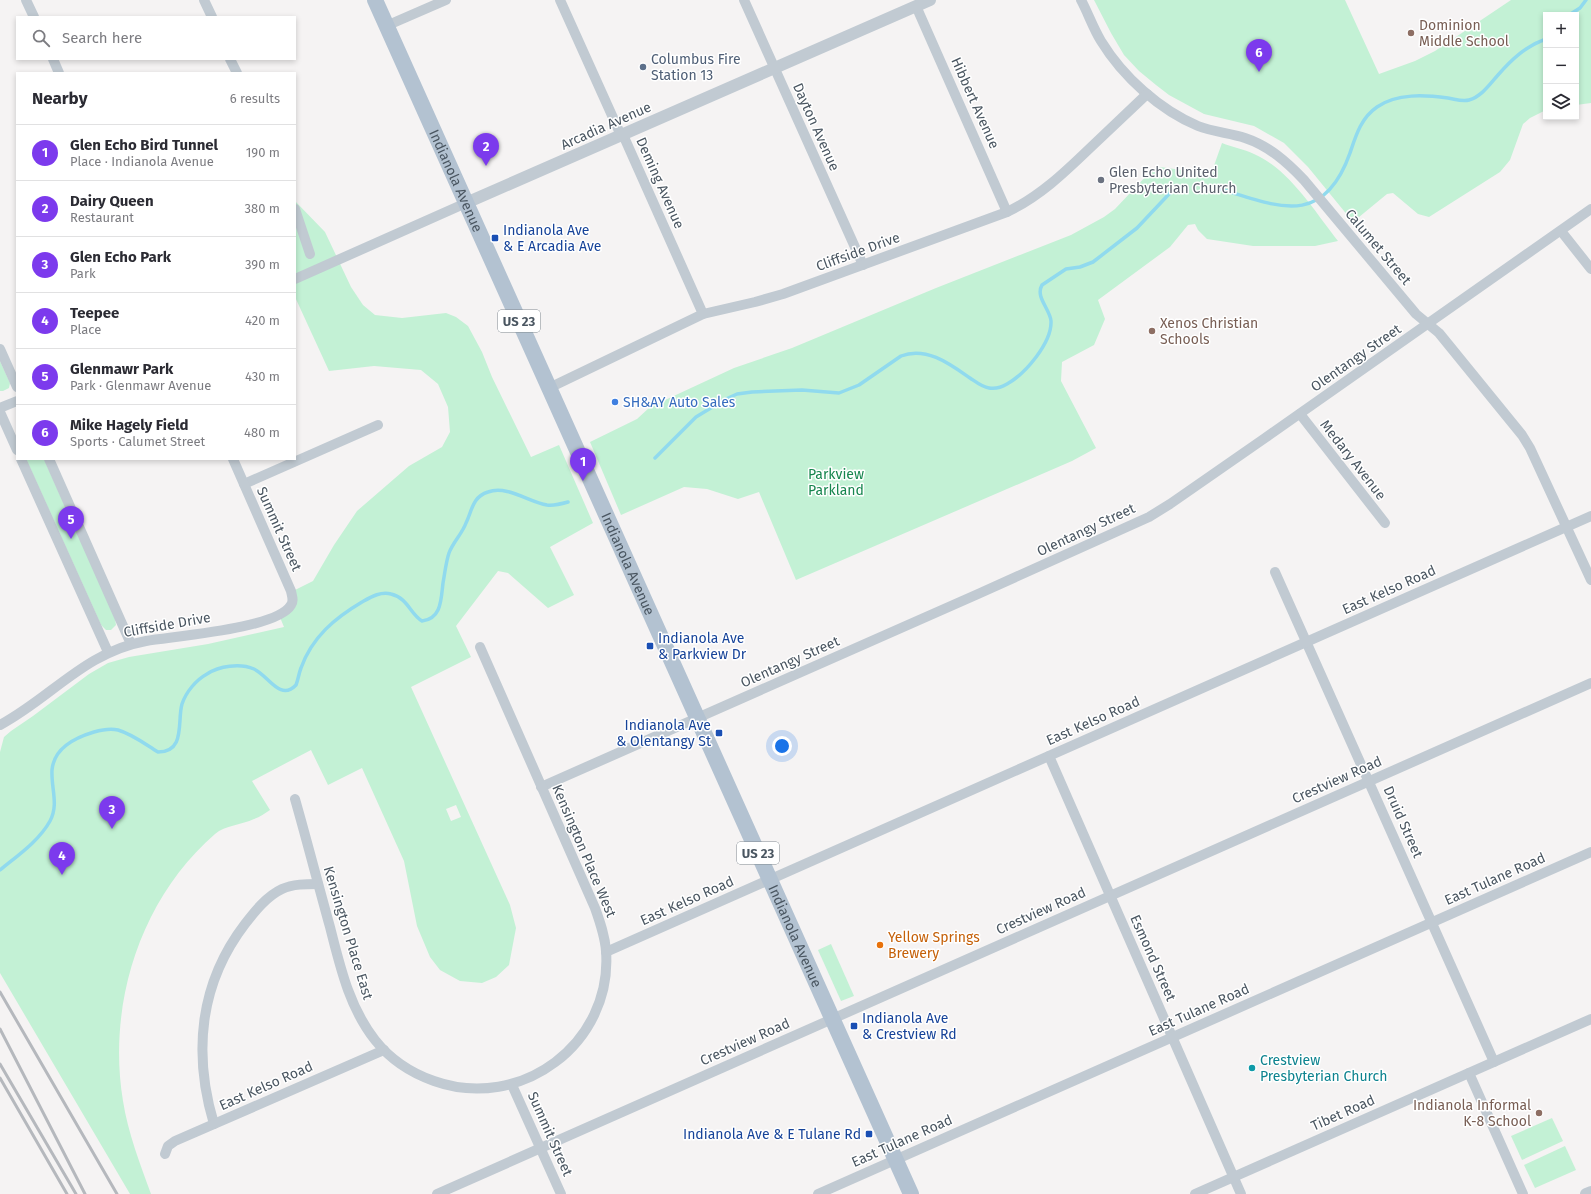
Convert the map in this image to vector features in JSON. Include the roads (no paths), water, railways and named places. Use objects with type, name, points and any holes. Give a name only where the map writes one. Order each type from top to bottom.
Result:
[{"type":"main road","name":"Indianola Avenue","points":[[375,0],[911,1194]]},
{"type":"street","points":[[26,0],[34,16]]},
{"type":"street","points":[[204,0],[212,16]]},
{"type":"street","points":[[386,26],[446,0]]},
{"type":"street","name":"Deming Avenue","points":[[560,0],[602,95],[624,137],[703,314]]},
{"type":"street","name":"Dayton Avenue","points":[[744,0],[863,265]]},
{"type":"street","name":"Arcadia Avenue","points":[[296,279],[930,0]]},
{"type":"street","name":"Calumet Street","points":[[1081,0],[1101,41],[1127,75],[1147,94],[1172,113],[1185,120],[1211,130],[1244,138],[1269,149],[1284,160],[1300,176],[1417,316],[1439,333],[1522,435],[1537,461],[1591,580]]},
{"type":"street","name":"Hibbert Avenue","points":[[916,6],[1008,212]]},
{"type":"street","points":[[53,60],[59,72]]},
{"type":"street","points":[[230,60],[236,72]]},
{"type":"street","name":"Cliffside Drive","points":[[549,388],[703,314],[776,296],[1008,212],[1041,192],[1147,94]]},
{"type":"street","name":"Olentangy Street","points":[[541,787],[1127,528],[1170,504],[1591,209]]},
{"type":"street","points":[[296,212],[310,254]]},
{"type":"street","points":[[1561,231],[1591,269]]},
{"type":"street","points":[[0,349],[16,385]]},
{"type":"street","points":[[0,408],[16,401]]},
{"type":"street","points":[[0,412],[16,448]]},
{"type":"street","name":"Medary Avenue","points":[[1300,414],[1385,523]]},
{"type":"street","points":[[244,484],[378,425]]},
{"type":"street","points":[[21,460],[108,652]]},
{"type":"street","points":[[49,460],[131,644]]},
{"type":"street","name":"Summit Street","points":[[232,460],[291,591],[292,603],[287,610]]},
{"type":"street","name":"East Kelso Road","points":[[606,952],[1591,516]]},
{"type":"street","name":"Druid Street","points":[[1275,572],[1494,1062]]},
{"type":"street","name":"Cliffside Drive","points":[[0,725],[26,709],[89,662],[108,652],[131,644],[248,625],[265,621],[287,610]]},
{"type":"street","name":"Kensington Place West","points":[[480,646],[595,908],[603,931],[606,952],[606,966],[602,992],[593,1016],[575,1043],[560,1059],[544,1070],[512,1085]]},
{"type":"street","name":"Crestview Road","points":[[437,1194],[1591,683]]},
{"type":"street","name":"Esmond Street","points":[[1049,756],[1241,1194]]},
{"type":"street","name":"Kensington Place East","points":[[295,799],[351,999],[369,1032],[384,1050],[396,1061],[411,1070],[443,1084],[478,1089],[512,1085]]},
{"type":"street","name":"East Tulane Road","points":[[818,1194],[1591,852]]},
{"type":"street","points":[[214,1124],[203,1077],[202,1044],[207,1006],[219,969],[227,951],[239,932],[251,916],[272,895],[289,886],[318,884]]},
{"type":"street","name":"Tibet Road","points":[[1195,1194],[1591,1019]]},
{"type":"street","name":"East Kelso Road","points":[[165,1154],[172,1143],[384,1050]]},
{"type":"street","points":[[1469,1073],[1523,1194]]},
{"type":"street","name":"Summit Street","points":[[512,1085],[561,1194]]},
{"type":"street","points":[[1586,1194],[1591,1192]]},
{"type":"waterway","points":[[1574,12],[1580,8],[1586,0]]},
{"type":"waterway","points":[[1213,187],[1275,205],[1294,206],[1310,203],[1325,194],[1339,178],[1360,127],[1371,111],[1385,102],[1402,97],[1421,96],[1464,101],[1469,100],[1485,90],[1514,58],[1532,45],[1543,40]]},
{"type":"waterway","points":[[655,458],[696,417],[737,394],[802,390],[839,393],[859,385],[901,356],[910,354],[920,353],[937,358],[986,387],[996,388],[1005,385],[1022,373],[1036,357],[1047,339],[1051,321],[1040,294],[1042,285],[1066,269],[1080,267],[1093,262],[1137,228],[1170,193],[1181,187]]},
{"type":"waterway","points":[[0,870],[34,842],[50,821],[54,809],[52,777],[54,762],[61,750],[72,741],[97,731],[115,729],[133,737],[158,752],[167,751],[173,747],[177,741],[182,704],[186,695],[199,680],[212,671],[230,666],[248,667],[259,672],[274,686],[285,691],[296,685],[300,670],[311,647],[326,629],[352,608],[369,598],[384,593],[391,594],[397,596],[405,602],[414,614],[422,621],[433,616],[437,612],[441,601],[449,553],[464,527],[473,505],[483,494],[495,490],[510,492],[547,505],[568,502]]},
{"type":"railway","points":[[0,992],[117,1194]]},
{"type":"railway","points":[[0,1029],[85,1194]]},
{"type":"railway","points":[[0,1064],[76,1194]]},
{"type":"railway","points":[[0,1078],[67,1194]]},
{"type":"place","name":"Dominion Middle School","points":[[1411,33]]},
{"type":"place","name":"Columbus Fire Station 13","points":[[643,67]]},
{"type":"place","name":"Mike Hagely Field","points":[[1259,72]]},
{"type":"place","name":"Dairy Queen","points":[[486,166]]},
{"type":"place","name":"Glen Echo United Presbyterian Church","points":[[1101,180]]},
{"type":"place","name":"Indianola Ave & E Arcadia Ave","points":[[495,238]]},
{"type":"place","name":"Xenos Christian Schools","points":[[1152,331]]},
{"type":"place","name":"SH&AY Auto Sales","points":[[615,402]]},
{"type":"place","name":"Glen Echo Bird Tunnel","points":[[583,481]]},
{"type":"place","name":"Glenmawr Park","points":[[71,539]]},
{"type":"place","name":"Indianola Ave & Parkview Dr","points":[[650,646]]},
{"type":"place","name":"Indianola Ave & Olentangy St","points":[[719,733]]},
{"type":"place","name":"Glen Echo Park","points":[[112,829]]},
{"type":"place","name":"Teepee","points":[[62,875]]},
{"type":"place","name":"Yellow Springs Brewery","points":[[880,945]]},
{"type":"place","name":"Indianola Ave & Crestview Rd","points":[[854,1026]]},
{"type":"place","name":"Crestview Presbyterian Church","points":[[1252,1068]]},
{"type":"place","name":"Indianola Informal K-8 School","points":[[1539,1113]]},
{"type":"place","name":"Indianola Ave & E Tulane Rd","points":[[869,1134]]},
{"type":"park label","name":"Parkview Parkland","points":[[836,482]]}]
